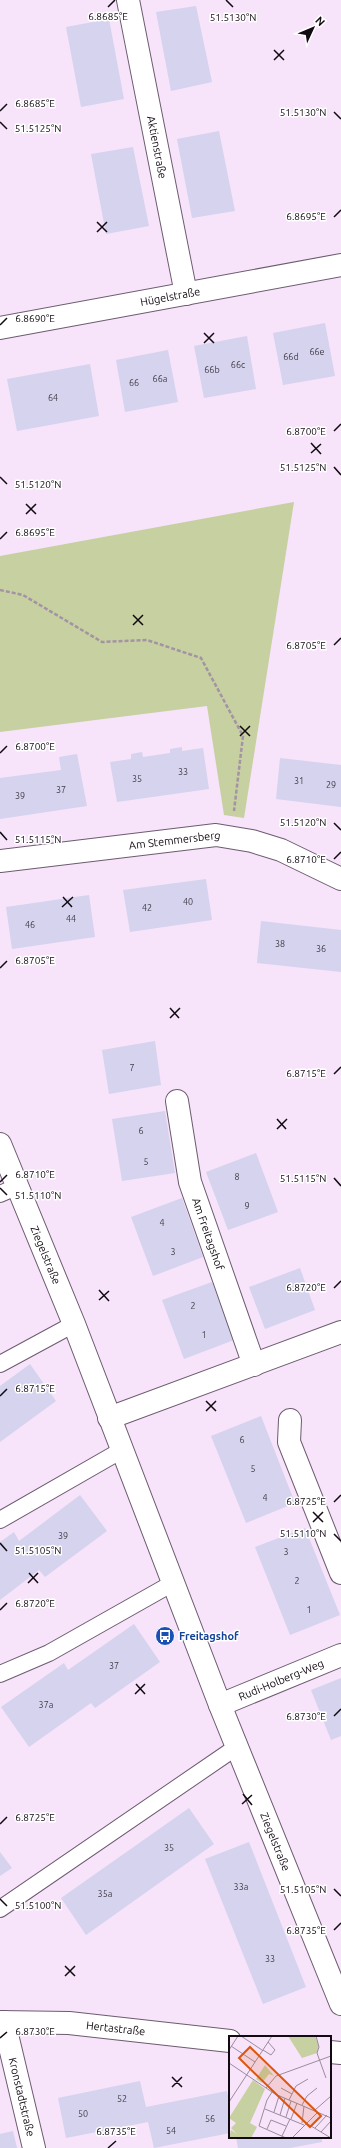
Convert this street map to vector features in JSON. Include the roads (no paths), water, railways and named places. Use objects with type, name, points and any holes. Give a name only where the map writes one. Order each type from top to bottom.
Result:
[{"type":"street","name":"Aktienstraße","points":[[128,0],[186,294]]},
{"type":"street","name":"Hügelstraße","points":[[0,328],[341,265]]},
{"type":"street","name":"Am Stemmersberg","points":[[0,861],[201,835],[252,840],[281,850],[341,879]]},
{"type":"street","name":"Am Freitagshof","points":[[177,1100],[190,1182],[254,1365]]},
{"type":"street","name":"Ziegelstraße","points":[[0,1144],[8,1190],[74,1324],[220,1705],[336,1972],[341,2004]]},
{"type":"street","points":[[110,1418],[341,1332]]},
{"type":"street","points":[[290,1420],[289,1442],[341,1573]]},
{"type":"street","name":"Rudi-Holberg-Weg","points":[[220,1705],[341,1654]]},
{"type":"street","name":"Hertastraße","points":[[2,2022],[69,2023],[229,2041]]},
{"type":"street","name":"Kronstadtstraße","points":[[2,2022],[34,2148]]},
{"type":"street","points":[[331,2052],[341,2053]]},
{"type":"lane","points":[[0,1364],[74,1324]]},
{"type":"lane","points":[[0,1520],[122,1450]]},
{"type":"lane","points":[[0,1674],[49,1653],[173,1583]]},
{"type":"lane","points":[[0,1910],[34,1885],[238,1746]]},
{"type":"place","name":"Freitagshof","points":[[165,1636]]}]
